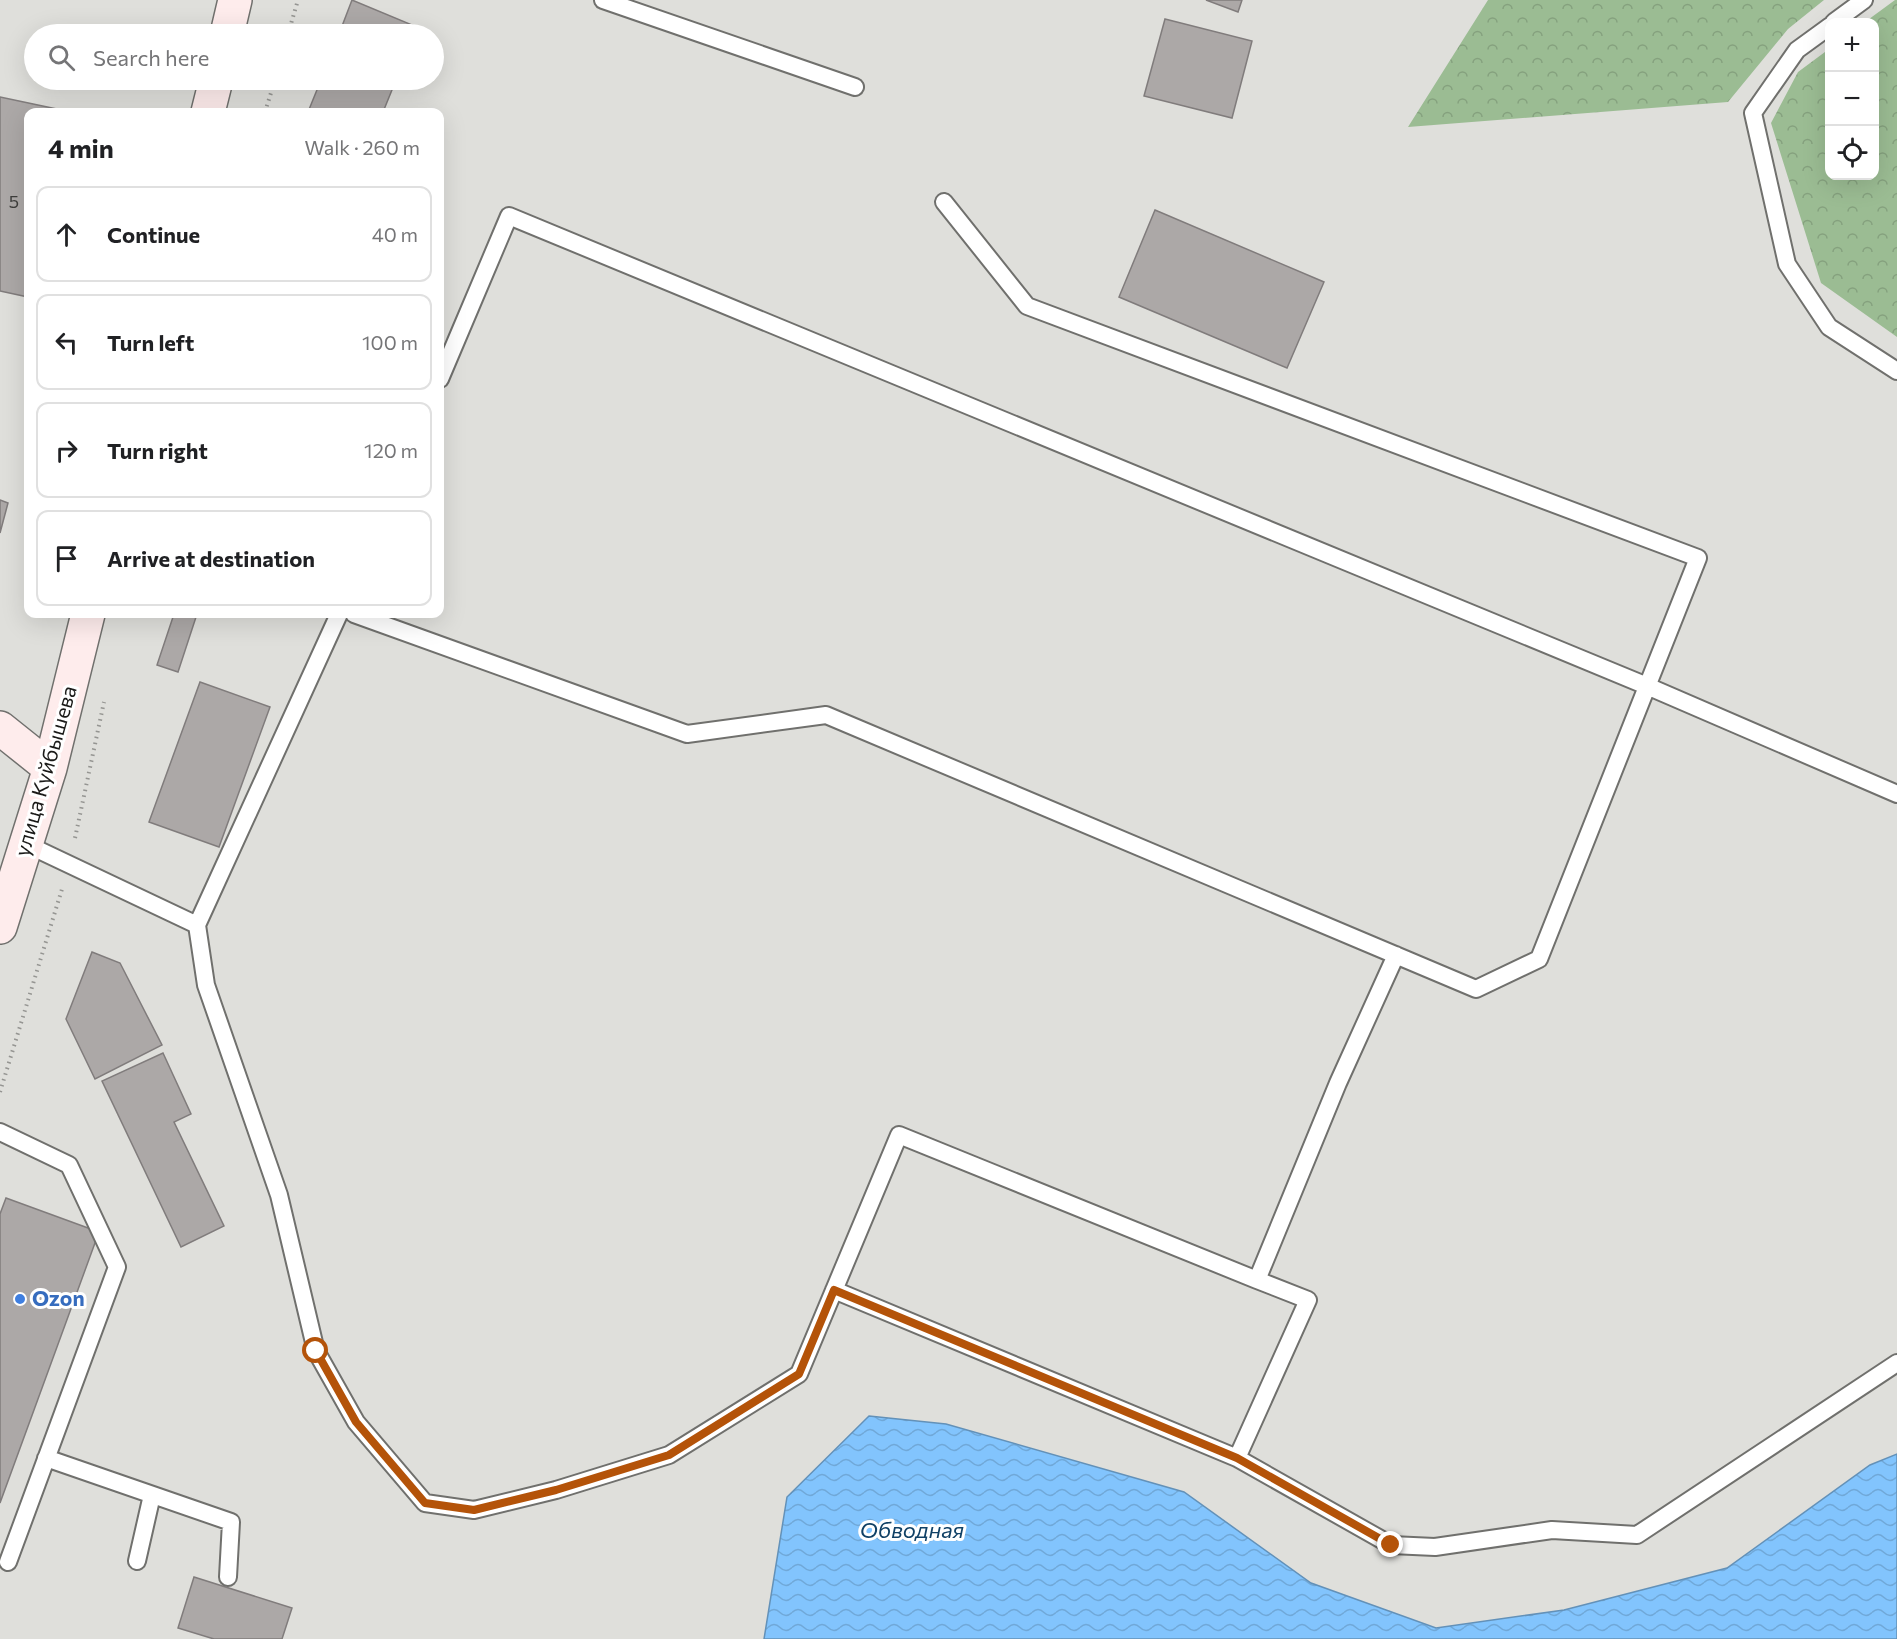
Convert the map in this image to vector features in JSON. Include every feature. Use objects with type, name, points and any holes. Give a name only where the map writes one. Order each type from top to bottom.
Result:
[{"type":"street","points":[[230,24],[236,0]]},
{"type":"street","points":[[209,108],[214,90]]},
{"type":"street","name":"улица Куйбышева","points":[[0,927],[50,768],[86,618]]},
{"type":"street","points":[[0,728],[50,768]]},
{"type":"lane","points":[[603,0],[855,87]]},
{"type":"lane","points":[[1839,18],[1864,0]]},
{"type":"lane","points":[[1825,30],[1797,50],[1753,113],[1787,264],[1829,327],[1897,371]]},
{"type":"lane","points":[[365,618],[687,734],[826,715],[1476,988],[1539,959],[1698,558],[1027,306],[944,202]]},
{"type":"lane","points":[[444,370],[509,216],[1647,686],[1897,794]]},
{"type":"lane","points":[[337,618],[197,925],[206,985],[279,1196],[316,1351],[356,1422],[425,1503],[474,1510],[556,1490],[669,1455],[799,1374],[899,1135],[1308,1300],[1237,1458]]},
{"type":"lane","points":[[26,844],[197,925]]},
{"type":"lane","points":[[1257,1280],[1338,1083],[1396,955]]},
{"type":"lane","points":[[0,1132],[69,1165],[117,1267],[8,1562]]},
{"type":"lane","points":[[834,1290],[1237,1458],[1391,1545],[1436,1547],[1552,1530],[1637,1535],[1897,1363]]},
{"type":"lane","points":[[46,1458],[231,1522],[228,1578]]},
{"type":"lane","points":[[136,1561],[153,1495]]},
{"type":"path","points":[[291,24],[298,0]]},
{"type":"path","points":[[266,108],[272,90]]},
{"type":"green space","points":[[1488,0],[1824,0],[1788,29],[1728,102],[1408,127]]},
{"type":"green space","points":[[1897,0],[1897,337],[1821,283],[1771,123],[1798,72],[1825,52],[1825,180],[1879,180],[1879,18],[1870,18]]},
{"type":"water","name":"Обводная","points":[[869,1416],[946,1424],[1184,1492],[1311,1583],[1436,1628],[1564,1610],[1727,1568],[1870,1465],[1897,1454],[1897,1639],[764,1639],[787,1497]]},
{"type":"building","points":[[352,0],[410,24],[343,24]]},
{"type":"building","points":[[1206,0],[1242,0],[1238,12]]},
{"type":"building","points":[[1165,19],[1252,41],[1232,118],[1144,96]]},
{"type":"building","points":[[317,90],[392,90],[385,108],[310,108]]},
{"type":"building","points":[[0,97],[52,108],[24,108],[24,296],[0,291]]},
{"type":"building","points":[[1155,210],[1324,282],[1287,368],[1119,297]]},
{"type":"building","points":[[0,500],[8,503],[0,533]]},
{"type":"building","points":[[173,618],[196,618],[178,672],[157,665]]},
{"type":"building","points":[[200,682],[270,707],[219,847],[149,822]]},
{"type":"building","points":[[92,952],[120,963],[162,1045],[95,1079],[66,1019]]},
{"type":"building","points":[[163,1053],[191,1114],[174,1122],[224,1226],[181,1247],[102,1081]]},
{"type":"building","points":[[6,1198],[99,1232],[0,1503],[0,1214]]},
{"type":"building","points":[[194,1577],[292,1608],[282,1639],[214,1639],[178,1628]]},
{"type":"place","name":"Ozon","points":[[20,1299]]},
{"type":"route","points":[[316,1351],[356,1422],[425,1503],[474,1510],[556,1490],[669,1455],[799,1374],[834,1290],[1237,1458],[1391,1545]]}]
